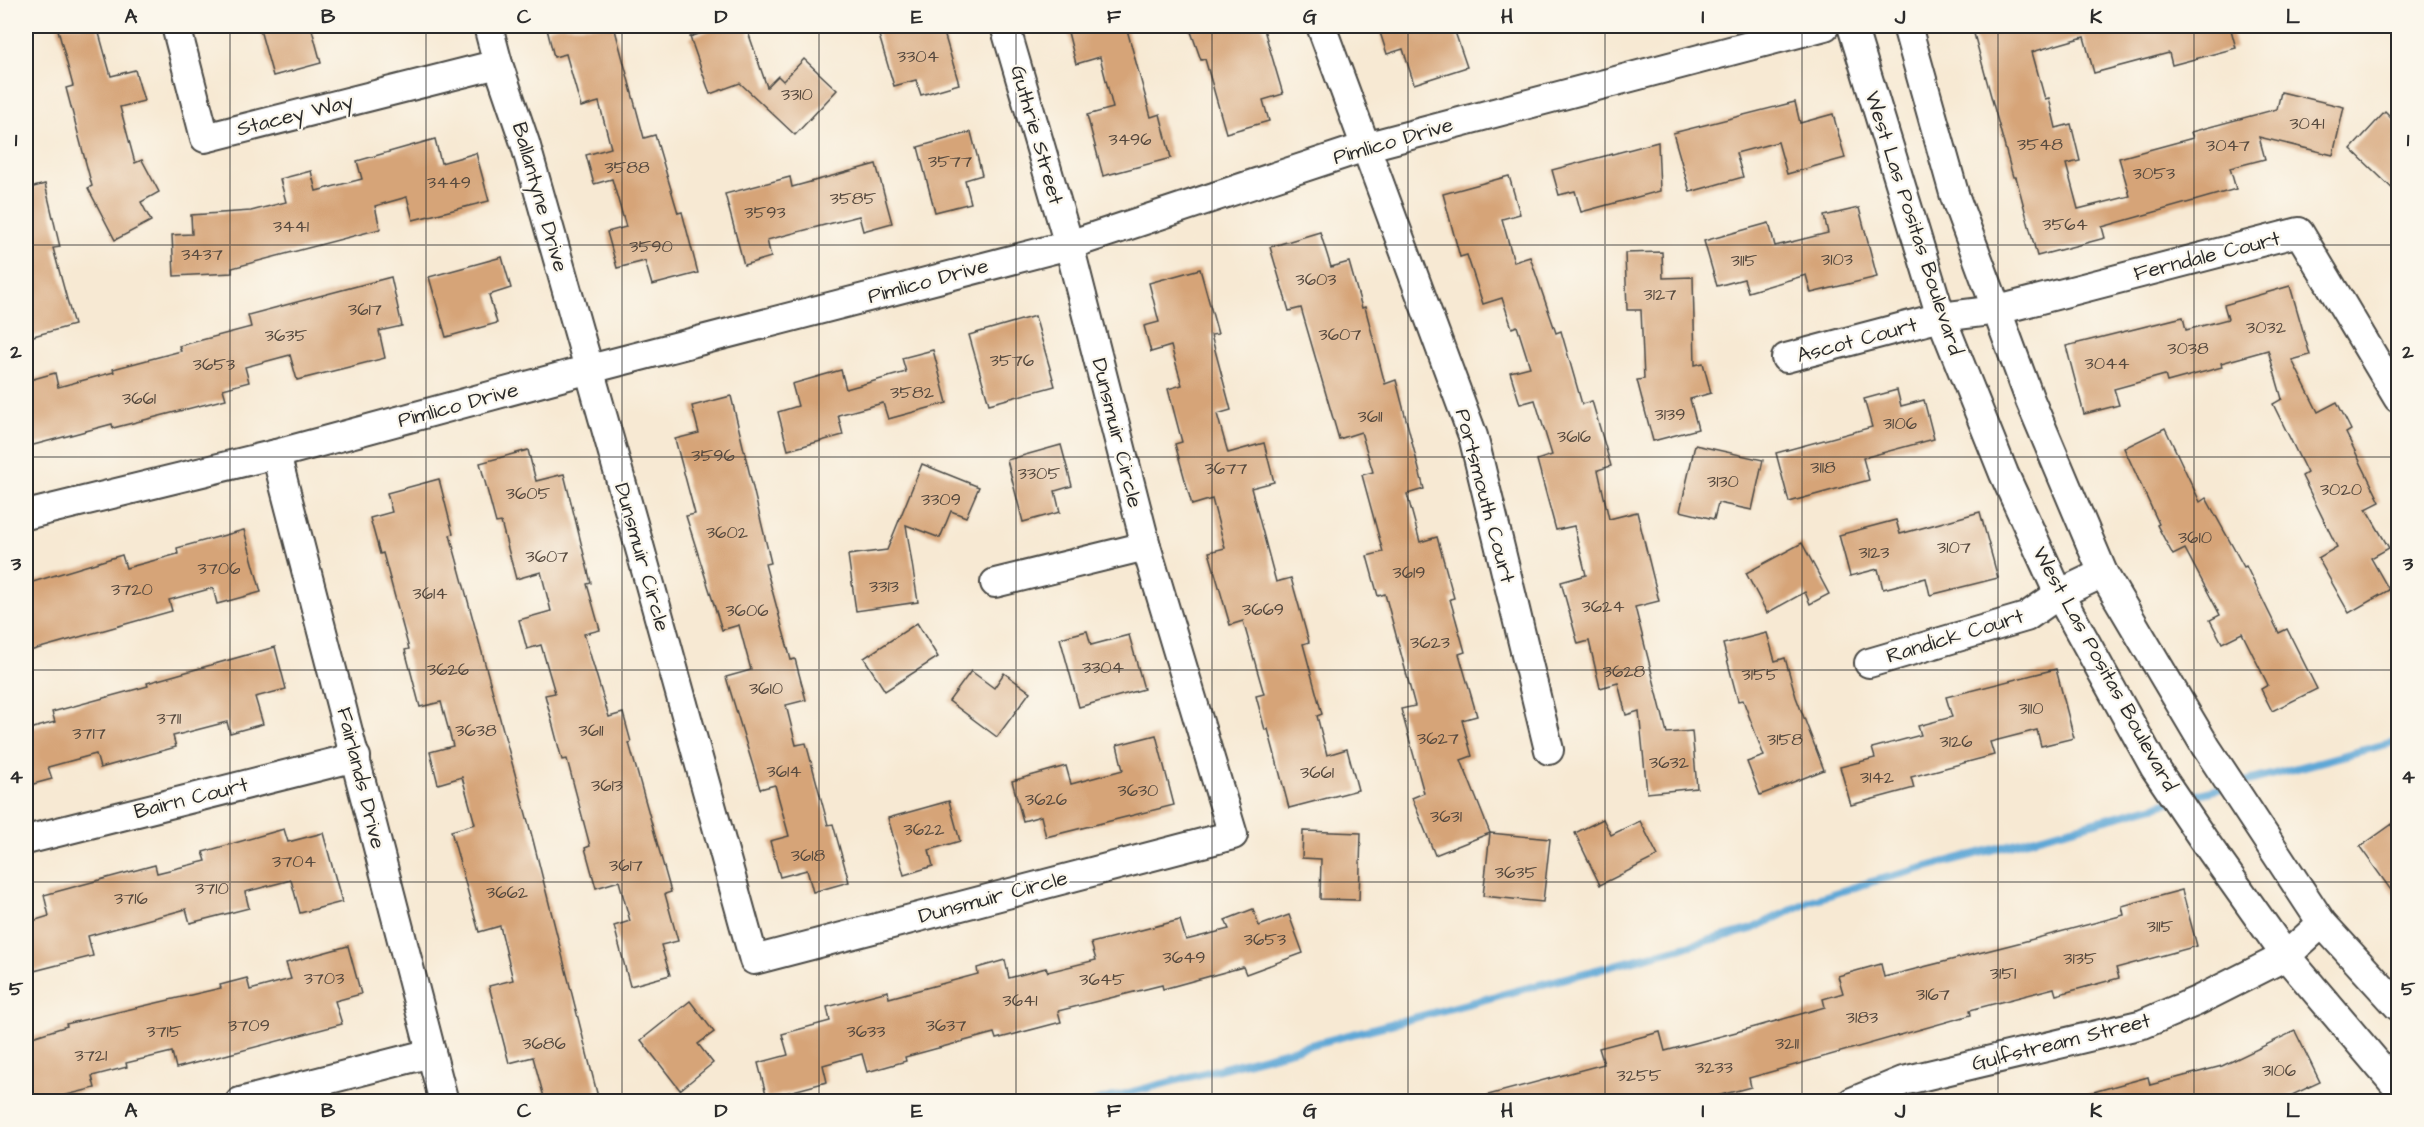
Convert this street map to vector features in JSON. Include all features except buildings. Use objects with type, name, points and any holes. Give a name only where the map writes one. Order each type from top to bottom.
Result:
[{"type":"street","name":"Stacey Way","points":[[176,26],[205,138],[498,64]]},
{"type":"street","name":"Ballantyne Drive","points":[[488,26],[498,64],[525,143],[590,369]]},
{"type":"street","name":"Guthrie Street","points":[[1005,26],[1069,245]]},
{"type":"street","points":[[1321,26],[1365,147]]},
{"type":"street","name":"Pimlico Drive","points":[[26,515],[276,454],[590,369],[1069,245],[1365,147],[1825,26]]},
{"type":"street","name":"West Las Positas Boulevard","points":[[1852,26],[1941,317],[2004,474],[2059,594],[2155,768],[2203,839],[2286,956],[2398,1088]]},
{"type":"street","points":[[1907,26],[1955,196],[2030,400],[2103,573],[2206,747],[2322,923],[2398,1006]]},
{"type":"street","name":"Portsmouth Court","points":[[1365,147],[1473,436],[1549,750]]},
{"type":"street","name":"Ferndale Court","points":[[1998,310],[2299,232],[2398,398]]},
{"type":"street","name":"Dunsmuir Circle","points":[[590,369],[754,960],[1233,835],[1146,546],[1069,245]]},
{"type":"street","name":"Ascot Court","points":[[1786,358],[1941,317],[1998,310]]},
{"type":"street","name":"Fairlands Drive","points":[[276,454],[444,1101]]},
{"type":"street","points":[[995,583],[1146,546]]},
{"type":"street","name":"Randick Court","points":[[1869,663],[2026,617],[2059,594],[2103,573]]},
{"type":"street","name":"Bairn Court","points":[[26,840],[356,757]]},
{"type":"street","name":"Gulfstream Street","points":[[1852,1101],[1904,1081],[2143,1024],[2197,1001],[2286,956],[2322,923]]},
{"type":"street","points":[[240,1101],[431,1053]]},
{"type":"waterway","points":[[1094,1102],[1752,929],[1810,901],[1871,882],[2398,741]]}]
